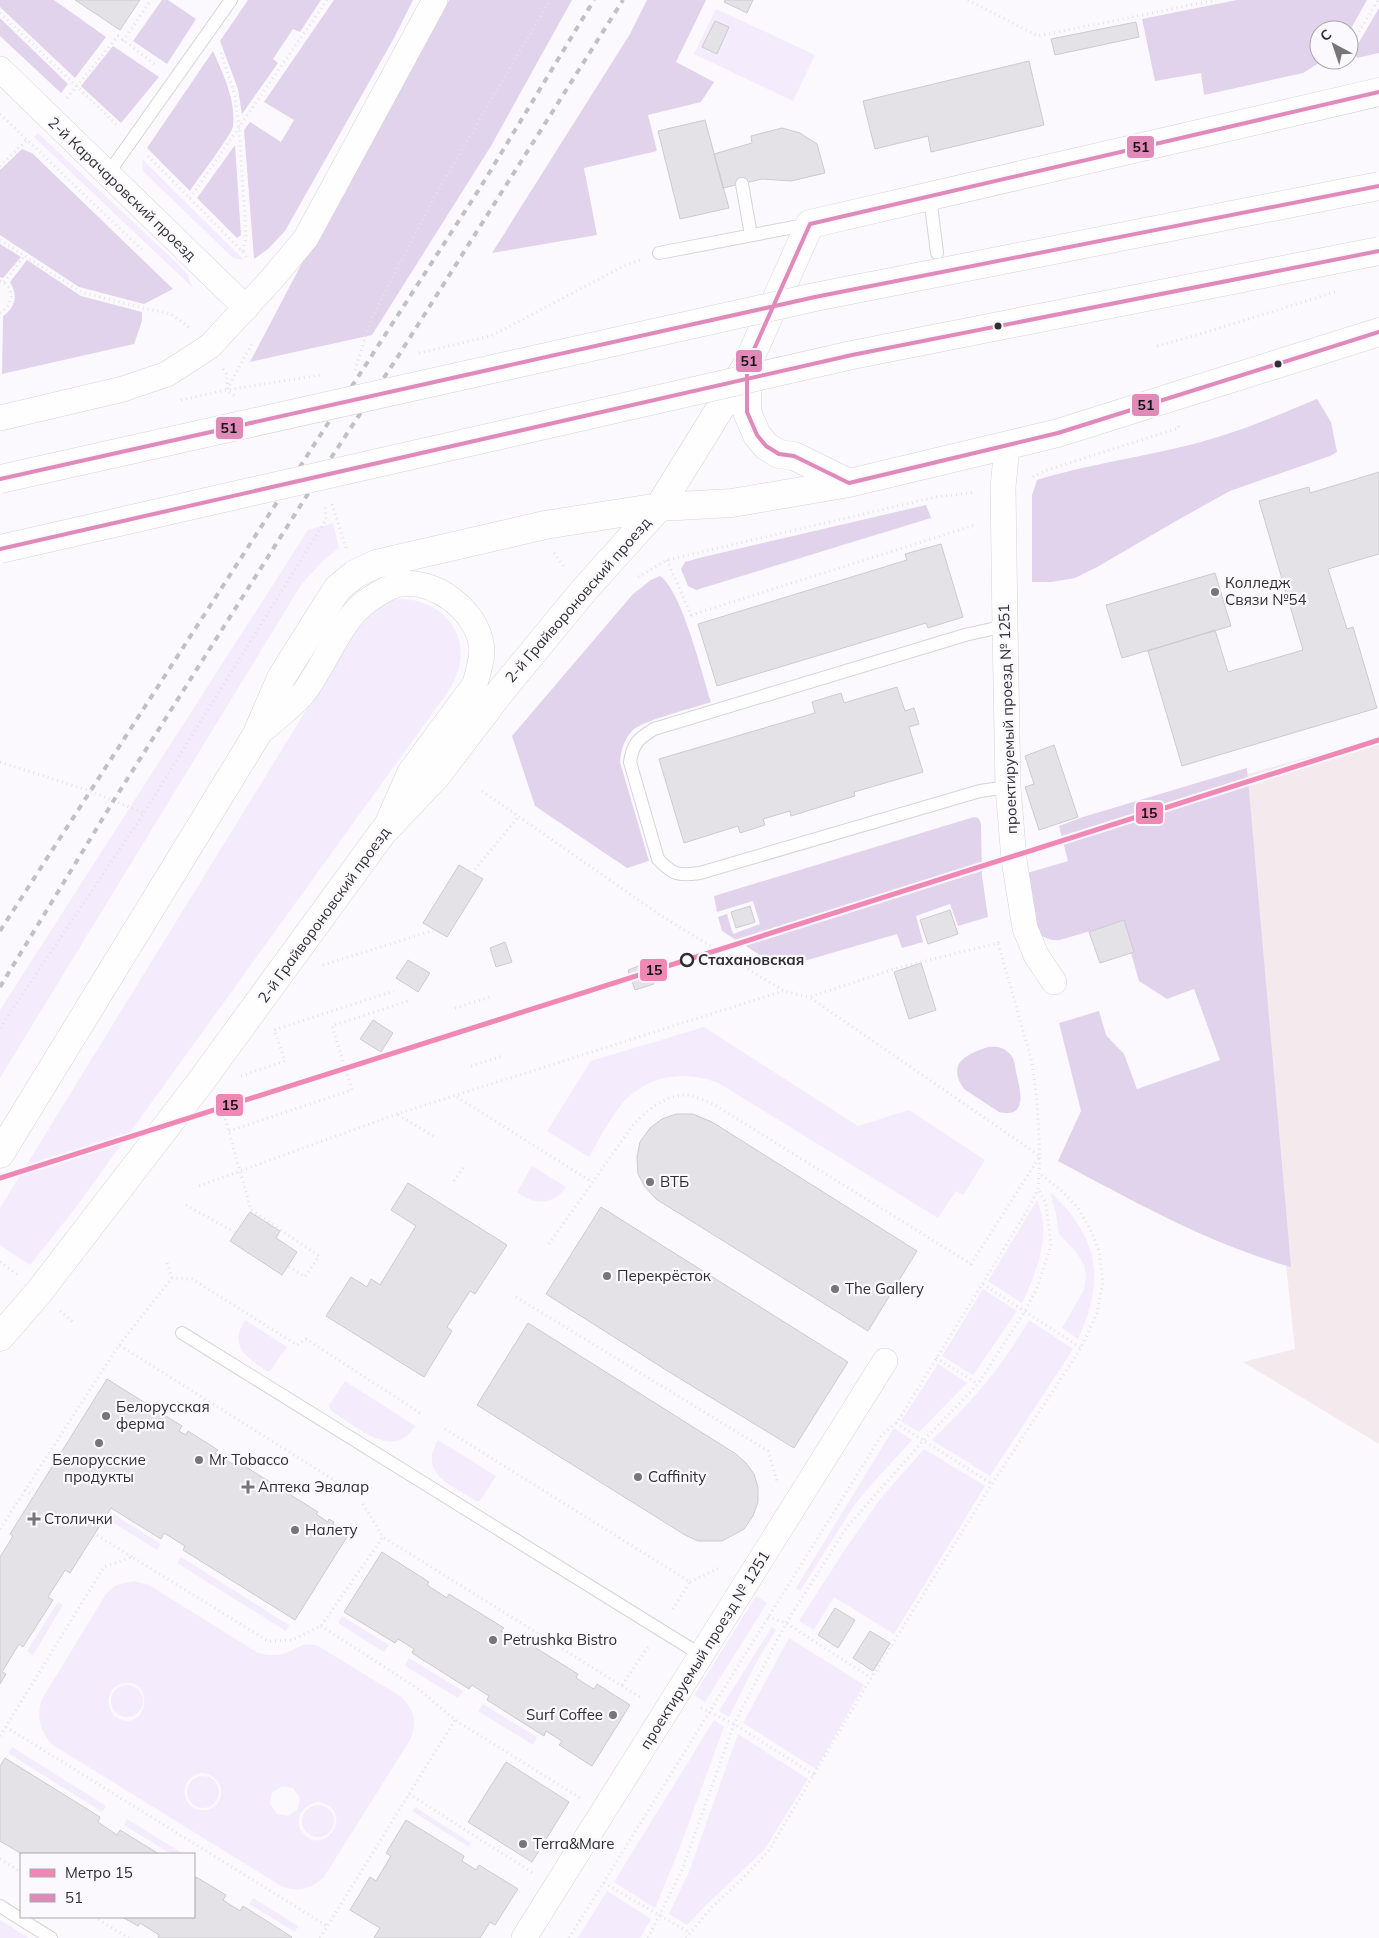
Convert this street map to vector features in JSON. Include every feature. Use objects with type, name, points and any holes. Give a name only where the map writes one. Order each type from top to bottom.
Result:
[{"type":"main road","points":[[659,507],[747,366],[810,224],[1379,92]]},
{"type":"main road","points":[[0,479],[815,297],[1379,186]]},
{"type":"main road","points":[[0,549],[852,355],[1379,251]]},
{"type":"main road","points":[[659,507],[732,503],[849,483],[1007,447],[1068,430],[1379,332]]},
{"type":"main road","points":[[747,366],[747,412],[757,435],[766,446],[779,454],[794,456],[849,483]]},
{"type":"main road","name":"2-й Грайвороновский проезд","points":[[0,1154],[256,736],[281,678],[337,589],[355,574],[376,564],[536,527],[659,507]]},
{"type":"main road","name":"2-й Грайвороновский проезд","points":[[0,1337],[39,1292],[193,1092],[383,832],[437,775],[501,691],[585,589],[659,507]]},
{"type":"street","points":[[0,418],[123,389],[168,374],[210,346],[246,308],[306,238],[435,0]]},
{"type":"street","name":"2-й Карачаровский проезд","points":[[0,69],[246,308]]},
{"type":"street","name":"проектируемый проезд № 1251","points":[[1007,447],[1003,487],[1005,626],[1008,787],[1014,860],[1025,928],[1036,955],[1054,982]]},
{"type":"street","points":[[256,736],[302,694],[354,613],[366,602],[386,589],[402,584],[435,590],[449,598],[470,620],[477,631],[481,643],[479,670],[475,684],[410,772],[383,832]]},
{"type":"street","name":"проектируемый проезд № 1251","points":[[524,1938],[885,1361]]},
{"type":"lane","points":[[107,175],[231,0]]},
{"type":"lane","points":[[742,184],[751,235]]},
{"type":"lane","points":[[930,197],[936,253]]},
{"type":"lane","points":[[659,253],[810,224]]},
{"type":"lane","points":[[1005,626],[965,635],[654,729],[640,738],[632,749],[630,762],[658,859],[667,868],[682,876],[700,873],[980,791],[1008,787]]},
{"type":"lane","points":[[182,1333],[701,1655]]},
{"type":"lane","points":[[0,1906],[51,1938]]},
{"type":"path","points":[[123,40],[151,0]]},
{"type":"path","points":[[190,198],[327,0]]},
{"type":"path","points":[[351,378],[372,319],[436,194],[550,0]]},
{"type":"path","points":[[968,0],[1038,36],[1216,0]]},
{"type":"path","points":[[1359,32],[1378,0]]},
{"type":"path","points":[[213,27],[235,95],[246,237],[243,252]]},
{"type":"path","points":[[67,99],[118,36],[176,80]]},
{"type":"path","points":[[0,114],[145,252]]},
{"type":"path","points":[[0,166],[28,139]]},
{"type":"path","points":[[0,240],[81,292],[172,314],[184,322],[210,346],[227,375],[227,390],[326,374]]},
{"type":"path","points":[[416,354],[491,336],[622,268],[659,253]]},
{"type":"path","points":[[0,313],[6,310],[12,295],[9,288],[2,282],[25,255]]},
{"type":"path","points":[[1157,346],[1342,290]]},
{"type":"path","points":[[346,371],[360,368]]},
{"type":"path","points":[[1026,480],[1047,470],[1179,428],[1176,419]]},
{"type":"path","points":[[635,580],[644,572],[667,560],[936,497],[981,491]]},
{"type":"path","points":[[0,1028],[144,814],[326,520],[324,495]]},
{"type":"path","points":[[667,560],[691,614],[978,524]]},
{"type":"path","points":[[554,553],[565,569]]},
{"type":"path","points":[[0,762],[90,791],[144,814]]},
{"type":"path","points":[[482,791],[660,915],[784,991],[809,997],[1040,1156]]},
{"type":"path","points":[[326,964],[435,930],[472,873],[519,816]]},
{"type":"path","points":[[569,1938],[881,1436],[896,1423],[983,1284],[1027,1211],[1038,1189],[1040,1156],[1037,1101],[1032,1062],[998,943],[998,933]]},
{"type":"path","points":[[809,997],[901,967],[998,943]]},
{"type":"path","points":[[258,1070],[285,1062],[274,1030],[394,991]]},
{"type":"path","points":[[199,1186],[397,1114],[784,991]]},
{"type":"path","points":[[455,1008],[490,997]]},
{"type":"path","points":[[229,1131],[352,1090],[332,1026],[408,1001]]},
{"type":"path","points":[[470,1066],[503,1056]]},
{"type":"path","points":[[549,1244],[633,1125],[645,1112],[675,1096],[687,1095],[713,1104],[971,1264],[1040,1156]]},
{"type":"path","points":[[457,1096],[592,1182]]},
{"type":"path","points":[[186,1205],[236,1233],[305,1277],[319,1256],[252,1210],[220,1103]]},
{"type":"path","points":[[397,1114],[435,1137]]},
{"type":"path","points":[[454,1181],[465,1164]]},
{"type":"path","points":[[686,1938],[712,1907],[768,1852],[871,1678],[992,1484],[1081,1348],[1097,1313],[1103,1282],[1099,1251],[1092,1233],[1078,1208],[1039,1173]]},
{"type":"path","points":[[648,1938],[682,1870],[734,1724],[786,1623],[847,1527],[923,1441],[978,1384],[1025,1311],[1037,1288],[1051,1245],[1046,1203],[1038,1189]]},
{"type":"path","points":[[0,1262],[24,1280]]},
{"type":"path","points":[[167,1263],[172,1278]]},
{"type":"path","points":[[0,1529],[119,1346],[172,1278]]},
{"type":"path","points":[[172,1278],[192,1279],[297,1345],[306,1339],[423,1415]]},
{"type":"path","points":[[983,1284],[1081,1348]]},
{"type":"path","points":[[516,1298],[768,1451],[778,1484]]},
{"type":"path","points":[[119,1346],[337,1482]]},
{"type":"path","points":[[936,1358],[978,1384]]},
{"type":"path","points":[[896,1423],[992,1484]]},
{"type":"path","points":[[445,1429],[690,1582]]},
{"type":"path","points":[[25,1490],[268,1641],[292,1640],[321,1626],[383,1537]]},
{"type":"path","points":[[363,1504],[383,1537],[646,1701]]},
{"type":"path","points":[[0,1736],[104,1567],[132,1557]]},
{"type":"path","points":[[666,1620],[690,1582],[726,1566]]},
{"type":"path","points":[[768,1617],[786,1623],[871,1678]]},
{"type":"path","points":[[321,1626],[420,1690],[455,1720],[585,1801]]},
{"type":"path","points":[[622,1686],[651,1642]]},
{"type":"path","points":[[710,1712],[734,1724],[814,1775]]},
{"type":"path","points":[[320,1938],[455,1720]]},
{"type":"path","points":[[6,1727],[327,1926]]},
{"type":"path","points":[[409,1794],[537,1876]]},
{"type":"path","points":[[0,1859],[20,1871]]},
{"type":"path","points":[[604,1883],[690,1933]]},
{"type":"path","points":[[96,1918],[129,1938]]},
{"type":"shaded area","points":[[0,0],[54,0],[106,37],[75,78],[0,7]]},
{"type":"shaded area","points":[[162,0],[168,0],[196,19],[167,64],[133,41]]},
{"type":"shaded area","points":[[248,0],[321,0],[300,32],[293,29],[273,59],[278,63],[242,114],[238,89],[220,41]]},
{"type":"shaded area","points":[[334,0],[413,0],[394,38],[285,231],[268,249],[254,259],[244,130],[250,122],[281,142],[294,120],[264,102]]},
{"type":"shaded area","points":[[449,0],[572,0],[491,146],[372,335],[250,362],[303,261]]},
{"type":"shaded area","points":[[647,0],[706,0],[676,62],[714,82],[701,102],[648,115],[657,151],[584,168],[597,235],[492,253],[630,34]]},
{"type":"shaded area","points":[[1237,0],[1367,0],[1356,20],[1309,20],[1309,69],[1303,73],[1204,95],[1201,73],[1155,81],[1142,19]]},
{"type":"shaded area","points":[[1379,8],[1379,53],[1359,58],[1359,42]]},
{"type":"shaded area","points":[[716,9],[815,55],[793,101],[694,54]]},
{"type":"shaded area","points":[[0,18],[68,84],[61,93],[0,36]]},
{"type":"shaded area","points":[[113,46],[159,77],[121,123],[81,86]]},
{"type":"shaded area","points":[[213,51],[231,97],[233,126],[221,147],[190,191],[147,148]]},
{"type":"shaded area","points":[[38,133],[179,265],[188,275],[192,287],[34,137]]},
{"type":"shaded area","points":[[235,145],[241,235],[237,238],[197,198]]},
{"type":"shaded area","points":[[22,149],[32,153],[173,289],[144,304],[79,287],[0,235],[0,170]]},
{"type":"shaded area","points":[[142,159],[244,260],[233,258],[143,171]]},
{"type":"shaded area","points":[[0,244],[21,257],[3,278],[0,277]]},
{"type":"shaded area","points":[[27,260],[81,296],[142,312],[142,321],[134,344],[2,374],[3,316],[11,309],[15,296],[10,282]]},
{"type":"shaded area","points":[[1317,399],[1331,422],[1337,452],[1230,491],[1075,578],[1051,582],[1032,582],[1032,495],[1037,480],[1060,473],[1201,442],[1248,427]]},
{"type":"shaded area","points":[[926,505],[931,518],[696,590],[688,586],[681,569],[685,562],[699,558]]},
{"type":"shaded area","points":[[333,523],[339,548],[325,559],[301,585],[0,1078],[0,1010],[308,530]]},
{"type":"shaded area","points":[[660,576],[676,598],[683,615],[711,702],[647,722],[633,730],[625,741],[620,762],[649,861],[627,868],[535,806],[512,736],[633,594],[651,580]]},
{"type":"shaded area","points":[[399,599],[413,600],[426,604],[438,611],[455,630],[460,643],[461,656],[458,671],[450,689],[74,1210],[30,1265],[0,1245],[0,1208],[364,616],[388,601]]},
{"type":"shaded area","points":[[1379,737],[1379,1444],[1243,1362],[1295,1349],[1234,778]]},
{"type":"shaded area","points":[[1247,768],[1291,1267],[1201,1234],[1058,1161],[1081,1111],[1059,1023],[1099,1011],[1106,1035],[1124,1054],[1137,1089],[1220,1060],[1194,989],[1167,999],[1139,981],[1131,953],[1134,952],[1124,921],[1060,940],[1045,937],[1037,932],[1024,874],[1068,861],[1059,826],[1083,817]]},
{"type":"shaded area","points":[[974,817],[978,818],[981,823],[982,876],[988,917],[958,926],[950,904],[916,916],[923,942],[902,948],[897,934],[780,968],[722,931],[718,917],[727,914],[733,934],[760,924],[753,901],[717,912],[714,896]]},
{"type":"shaded area","points":[[704,1027],[858,1126],[909,1110],[985,1160],[963,1195],[956,1191],[938,1218],[720,1084],[707,1079],[681,1076],[655,1081],[632,1094],[613,1116],[589,1157],[547,1131],[591,1061]]},
{"type":"shaded area","points":[[988,1047],[1002,1048],[1013,1058],[1019,1082],[1020,1096],[1020,1103],[1014,1112],[999,1112],[964,1089],[959,1080],[957,1072],[961,1061],[973,1053]]},
{"type":"shaded area","points":[[532,1166],[566,1187],[555,1198],[543,1202],[523,1196],[517,1192]]},
{"type":"shaded area","points":[[1050,1192],[1079,1225],[1087,1242],[1092,1260],[1094,1278],[1092,1297],[1087,1317],[1078,1339],[1062,1328],[1084,1290],[1086,1276],[1084,1265],[1077,1253],[1059,1234]]},
{"type":"shaded area","points":[[1037,1200],[1043,1226],[1043,1239],[1033,1278],[1022,1303],[988,1281]]},
{"type":"shaded area","points":[[983,1289],[1017,1311],[973,1375],[942,1356]]},
{"type":"shaded area","points":[[245,1320],[287,1347],[270,1371],[267,1371],[247,1356],[239,1344],[240,1329]]},
{"type":"shaded area","points":[[1029,1320],[1073,1349],[990,1476],[932,1440],[960,1413],[985,1384]]},
{"type":"shaded area","points":[[938,1364],[967,1383],[919,1432],[901,1421]]},
{"type":"shaded area","points":[[345,1381],[415,1426],[406,1436],[396,1441],[386,1441],[374,1438],[352,1425],[331,1411],[329,1405]]},
{"type":"shaded area","points":[[894,1428],[912,1440],[855,1504],[800,1591],[796,1588]]},
{"type":"shaded area","points":[[438,1440],[496,1476],[480,1501],[476,1501],[448,1484],[435,1470],[432,1462],[433,1452]]},
{"type":"shaded area","points":[[924,1449],[985,1486],[894,1634],[834,1597],[814,1630],[799,1621],[881,1498]]},
{"type":"shaded area","points":[[113,1514],[161,1544],[157,1550],[109,1520]]},
{"type":"shaded area","points":[[181,1557],[289,1625],[286,1631],[177,1563]]},
{"type":"shaded area","points":[[134,1581],[149,1585],[258,1653],[280,1655],[308,1644],[318,1646],[400,1696],[409,1706],[414,1722],[410,1740],[324,1877],[314,1884],[304,1889],[281,1886],[53,1745],[45,1735],[39,1718],[42,1699],[106,1594],[116,1585]],"holes":[[[123,1683],[134,1684],[141,1689],[144,1697],[144,1706],[140,1714],[134,1719],[125,1721],[114,1716],[111,1711],[109,1696],[118,1685]],[[201,1773],[212,1776],[218,1782],[221,1789],[220,1797],[217,1804],[211,1809],[202,1810],[192,1807],[188,1802],[185,1787],[187,1782],[195,1775]],[[282,1786],[293,1788],[300,1798],[298,1809],[288,1816],[277,1814],[270,1804],[272,1793]],[[318,1802],[329,1806],[335,1813],[336,1822],[333,1830],[328,1836],[320,1840],[312,1839],[303,1833],[299,1823],[301,1813]]]},
{"type":"shaded area","points":[[756,1596],[767,1603],[705,1702],[694,1695]]},
{"type":"shaded area","points":[[58,1602],[63,1605],[33,1655],[27,1651]]},
{"type":"shaded area","points":[[342,1616],[389,1645],[384,1652],[338,1623]]},
{"type":"shaded area","points":[[772,1627],[776,1630],[757,1661],[729,1717],[719,1711]]},
{"type":"shaded area","points":[[789,1638],[864,1685],[816,1769],[743,1723]]},
{"type":"shaded area","points":[[409,1658],[463,1691],[458,1698],[405,1666]]},
{"type":"shaded area","points":[[127,1685],[139,1689],[143,1701],[139,1713],[127,1717],[115,1713],[111,1701],[115,1689]]},
{"type":"shaded area","points":[[483,1704],[537,1737],[533,1745],[478,1711]]},
{"type":"shaded area","points":[[714,1720],[724,1727],[677,1855],[655,1908],[614,1882]]},
{"type":"shaded area","points":[[738,1734],[808,1779],[764,1850],[687,1925],[669,1914],[689,1872]]},
{"type":"shaded area","points":[[12,1747],[106,1806],[102,1812],[8,1753]]},
{"type":"shaded area","points":[[203,1776],[215,1780],[219,1792],[215,1804],[203,1808],[191,1804],[187,1792],[191,1780]]},
{"type":"shaded area","points":[[318,1805],[330,1809],[334,1821],[330,1833],[318,1837],[306,1833],[302,1821],[306,1809]]},
{"type":"shaded area","points":[[415,1807],[471,1843],[469,1847],[412,1811]]},
{"type":"shaded area","points":[[127,1819],[182,1853],[169,1853],[124,1825]]},
{"type":"shaded area","points":[[607,1891],[651,1919],[640,1938],[578,1938]]},
{"type":"shaded area","points":[[253,1898],[298,1926],[295,1932],[249,1904]]},
{"type":"shaded area","points":[[0,1920],[29,1938],[0,1938]]},
{"type":"building","points":[[75,0],[140,0],[120,30]]},
{"type":"building","points":[[725,0],[753,0],[747,13],[724,2]]},
{"type":"building","points":[[715,21],[729,27],[717,54],[702,47]]},
{"type":"building","points":[[1136,22],[1139,37],[1055,55],[1051,39]]},
{"type":"building","points":[[1029,61],[1044,125],[931,152],[928,136],[875,149],[863,101]]},
{"type":"building","points":[[705,120],[729,208],[680,219],[658,131]]},
{"type":"building","points":[[782,128],[800,133],[817,144],[825,173],[791,181],[762,179],[723,188],[714,154],[752,143],[751,136]]},
{"type":"building","points":[[1379,472],[1379,554],[1328,569],[1347,629],[1353,627],[1377,708],[1182,766],[1148,651],[1215,630],[1228,672],[1303,650],[1259,501],[1309,487],[1310,493]]},
{"type":"building","points":[[941,544],[963,617],[928,628],[926,623],[717,686],[698,624],[907,560],[905,554]]},
{"type":"building","points":[[1215,573],[1231,626],[1122,658],[1106,605]]},
{"type":"building","points":[[897,687],[905,711],[914,708],[919,724],[909,727],[923,772],[854,792],[855,796],[791,816],[790,811],[763,819],[765,825],[740,833],[738,826],[684,843],[659,759],[815,713],[812,702],[841,693],[844,703]]},
{"type":"building","points":[[1054,745],[1078,817],[1039,830],[1025,787],[1034,784],[1025,756]]},
{"type":"building","points":[[459,865],[483,879],[447,937],[423,923]]},
{"type":"building","points":[[750,906],[755,922],[736,928],[731,912]]},
{"type":"building","points":[[950,910],[958,934],[928,944],[920,920]]},
{"type":"building","points":[[1124,920],[1134,952],[1100,963],[1089,932]]},
{"type":"building","points":[[505,942],[512,962],[496,967],[490,948]]},
{"type":"building","points":[[408,960],[430,973],[418,992],[396,978]]},
{"type":"building","points":[[647,963],[654,984],[635,990],[628,970]]},
{"type":"building","points":[[921,963],[936,1010],[909,1019],[894,972]]},
{"type":"building","points":[[373,1020],[393,1033],[381,1052],[360,1039]]},
{"type":"building","points":[[676,1114],[693,1114],[712,1122],[917,1251],[868,1331],[656,1199],[645,1187],[638,1174],[637,1157],[640,1142],[650,1128],[662,1119]]},
{"type":"building","points":[[408,1183],[507,1245],[475,1294],[470,1291],[447,1327],[452,1331],[424,1377],[326,1316],[351,1277],[367,1287],[371,1279],[380,1285],[416,1226],[391,1210]]},
{"type":"building","points":[[601,1207],[848,1362],[794,1448],[546,1294]]},
{"type":"building","points":[[250,1212],[280,1231],[276,1238],[297,1252],[282,1275],[230,1241]]},
{"type":"building","points":[[528,1323],[736,1454],[746,1463],[754,1474],[758,1487],[758,1502],[753,1516],[744,1529],[722,1541],[698,1541],[685,1535],[477,1405]]},
{"type":"building","points":[[107,1379],[182,1426],[179,1431],[186,1435],[188,1431],[218,1450],[215,1453],[236,1466],[238,1462],[318,1512],[316,1514],[328,1522],[329,1519],[345,1532],[346,1530],[350,1532],[295,1620],[183,1550],[185,1546],[164,1533],[161,1539],[111,1508],[70,1573],[65,1570],[48,1597],[53,1600],[23,1647],[19,1644],[2,1672],[6,1674],[0,1684],[0,1557],[13,1536],[10,1534]]},
{"type":"building","points":[[382,1552],[429,1582],[427,1585],[447,1598],[449,1594],[504,1628],[501,1631],[520,1643],[523,1640],[578,1674],[576,1678],[592,1688],[594,1689],[597,1684],[630,1705],[592,1766],[559,1745],[562,1741],[546,1731],[544,1736],[487,1700],[489,1696],[472,1685],[469,1689],[412,1653],[414,1649],[398,1639],[395,1643],[344,1612]]},
{"type":"building","points":[[835,1608],[855,1620],[838,1648],[818,1635]]},
{"type":"building","points":[[870,1631],[890,1643],[873,1671],[853,1658]]},
{"type":"building","points":[[5,1758],[100,1817],[98,1822],[117,1835],[120,1830],[157,1853],[20,1853],[0,1841],[0,1766]]},
{"type":"building","points":[[506,1762],[569,1802],[532,1862],[468,1822]]},
{"type":"building","points":[[406,1820],[464,1856],[462,1861],[476,1870],[479,1865],[518,1889],[495,1925],[490,1922],[480,1938],[374,1938],[380,1928],[350,1910],[370,1877],[376,1881],[391,1856],[386,1853]]},
{"type":"building","points":[[196,1877],[226,1895],[223,1900],[240,1911],[243,1906],[292,1937],[158,1938],[159,1935],[140,1923],[138,1926],[124,1918],[195,1918]]},
{"type":"railway","points":[[0,931],[480,188],[594,0]]},
{"type":"railway","points":[[0,987],[114,800],[623,0]]},
{"type":"metro line","name":"15","points":[[0,1178],[1379,740]]},
{"type":"transit line","name":"51","points":[[1379,92],[810,224],[747,365],[747,412],[757,435],[766,446],[779,454],[794,456],[849,483],[1058,433],[1379,332]]},
{"type":"transit line","name":"51","points":[[0,479],[815,297],[1379,186]]},
{"type":"transit line","name":"51","points":[[0,549],[852,355],[1379,251]]},
{"type":"place","name":"Колледж Связи №54","points":[[1215,592]]},
{"type":"place","name":"Стахановская","points":[[687,960]]},
{"type":"place","name":"ВТБ","points":[[650,1182]]},
{"type":"place","name":"Перекрёсток","points":[[607,1276]]},
{"type":"place","name":"The Gallery","points":[[835,1289]]},
{"type":"place","name":"Белорусская ферма","points":[[106,1416]]},
{"type":"place","name":"Белорусские продукты","points":[[99,1443]]},
{"type":"place","name":"Mr Tobacco","points":[[199,1460]]},
{"type":"place","name":"Caffinity","points":[[638,1477]]},
{"type":"place","name":"Аптека Эвалар","points":[[248,1487]]},
{"type":"place","name":"Столички","points":[[34,1519]]},
{"type":"place","name":"Налету","points":[[295,1530]]},
{"type":"place","name":"Petrushka Bistro","points":[[493,1640]]},
{"type":"place","name":"Surf Coffee","points":[[613,1715]]},
{"type":"place","name":"Terra&Mare","points":[[523,1844]]}]
